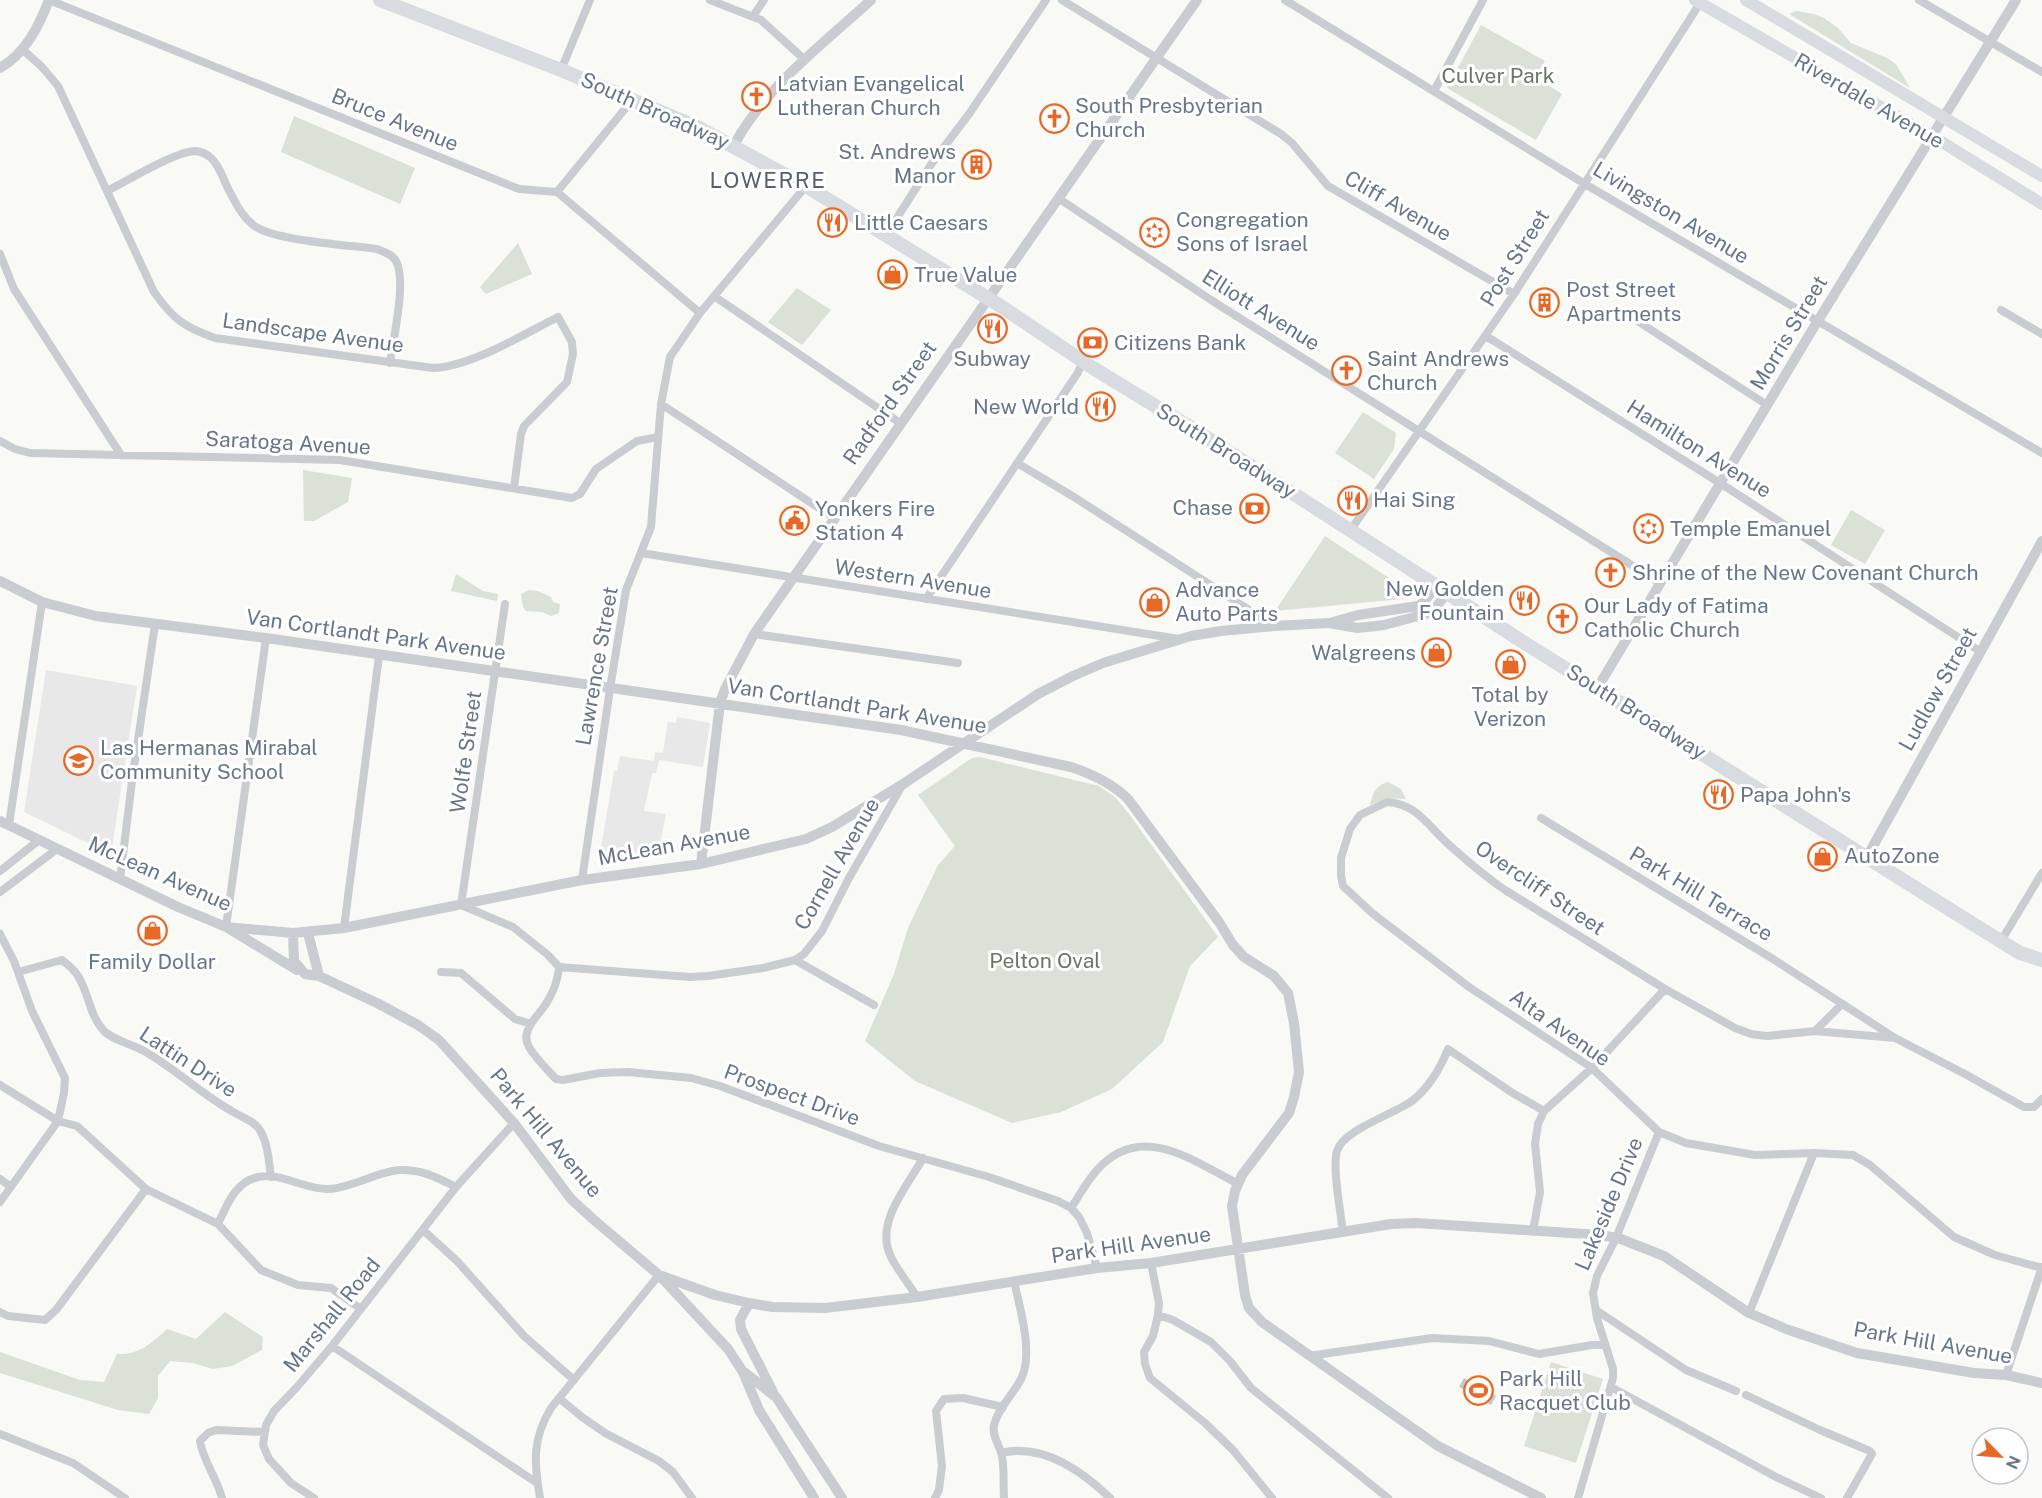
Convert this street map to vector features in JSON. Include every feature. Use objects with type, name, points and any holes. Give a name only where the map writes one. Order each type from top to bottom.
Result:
[{"type":"main road","name":"South Broadway","points":[[380,0],[561,70],[698,127],[806,186],[988,298],[1083,362],[1198,432],[1441,589],[2020,953],[2042,960]]},
{"type":"main road","name":"Riverdale Avenue","points":[[1746,0],[2042,176]]},
{"type":"main road","name":"Riverdale Avenue","points":[[1699,1],[2042,204]]},
{"type":"street","points":[[0,68],[22,50],[35,31],[49,0]]},
{"type":"street","name":"Bruce Avenue","points":[[49,0],[519,189],[556,192]]},
{"type":"street","points":[[561,70],[590,0]]},
{"type":"street","points":[[710,0],[761,20],[805,60]]},
{"type":"street","points":[[753,16],[764,0]]},
{"type":"street","points":[[734,145],[755,110],[778,85],[871,0]]},
{"type":"street","points":[[886,235],[932,163],[969,114],[1046,0]]},
{"type":"street","name":"Cliff Avenue","points":[[1062,0],[1281,134],[1292,143],[1328,186],[1514,294]]},
{"type":"street","name":"Radford Street","points":[[701,864],[720,703],[754,634],[1197,0]]},
{"type":"street","name":"Livingston Avenue","points":[[1285,0],[1585,184],[2042,453]]},
{"type":"street","points":[[1434,91],[1483,0]]},
{"type":"street","points":[[1919,0],[2042,72]]},
{"type":"street","name":"Morris Street","points":[[1598,687],[1818,321],[2016,0]]},
{"type":"street","name":"Post Street","points":[[1350,531],[1514,294],[1699,1]]},
{"type":"street","name":"Landscape Avenue","points":[[22,50],[58,86],[154,292],[168,312],[182,323],[215,338],[433,368],[455,366],[558,317],[572,342],[573,354],[567,382],[524,426],[514,488]]},
{"type":"street","points":[[633,99],[556,192],[700,313]]},
{"type":"street","points":[[107,191],[182,153],[197,151],[210,157],[217,165],[239,208],[248,221],[257,228],[275,235],[377,249],[389,254],[396,260],[400,269],[401,290],[390,363]]},
{"type":"street","name":"Lawrence Street","points":[[582,880],[626,590],[651,527],[661,404],[670,357],[700,313],[806,186]]},
{"type":"street","name":"Elliott Avenue","points":[[1058,198],[1213,302],[1660,583]]},
{"type":"street","points":[[0,254],[14,289],[122,455]]},
{"type":"street","points":[[714,296],[900,423]]},
{"type":"street","points":[[2001,310],[2042,334]]},
{"type":"street","points":[[1639,322],[1767,405]]},
{"type":"street","name":"Hamilton Avenue","points":[[1486,336],[1720,483],[1981,652]]},
{"type":"street","points":[[926,599],[1083,362]]},
{"type":"street","points":[[661,404],[834,518]]},
{"type":"street","name":"Saratoga Avenue","points":[[0,441],[15,449],[30,453],[340,459],[573,498],[580,494],[596,469],[637,441],[658,437]]},
{"type":"street","points":[[1017,463],[1074,497],[1274,626]]},
{"type":"street","name":"Ludlow Street","points":[[1867,857],[2040,547]]},
{"type":"street","name":"Western Avenue","points":[[641,553],[1179,639]]},
{"type":"street","name":"Van Cortlandt Park Avenue","points":[[0,582],[42,602],[96,616],[266,638],[901,729],[1071,767],[1091,774],[1119,790],[1219,922],[1233,945],[1244,957],[1274,976],[1288,993],[1294,1023],[1299,1072],[1294,1097],[1289,1113],[1242,1175],[1232,1206],[1245,1294],[1254,1315],[1438,1446],[1541,1498]]},
{"type":"street","name":"McLean Avenue","points":[[4,823],[226,927],[293,933],[344,928],[582,880],[701,864],[806,838],[832,827],[903,784],[1038,694],[1103,663],[1179,639],[1221,631],[1329,623],[1358,615],[1418,606],[1441,589]]},
{"type":"street","points":[[4,823],[42,602]]},
{"type":"street","name":"Wolfe Street","points":[[461,905],[505,604]]},
{"type":"street","points":[[120,879],[155,624]]},
{"type":"street","points":[[754,634],[958,663]]},
{"type":"street","points":[[266,638],[226,927],[305,974]]},
{"type":"street","points":[[344,928],[379,656]]},
{"type":"street","name":"Cornell Avenue","points":[[559,967],[690,977],[763,968],[795,960],[812,945],[822,931],[849,878],[903,784]]},
{"type":"street","name":"Overcliff Street","points":[[1370,810],[1387,802],[1410,808],[1427,821],[1443,840],[1482,875],[1665,989],[1735,1028],[1751,1034],[1767,1036],[1815,1031],[1894,1038]]},
{"type":"street","name":"Alta Avenue","points":[[1370,810],[1360,815],[1350,829],[1341,858],[1343,886],[1372,913],[1469,987],[1592,1068],[1659,1132],[1686,1143],[1755,1155],[1814,1153],[1853,1155],[1870,1164],[1954,1237],[1995,1255],[2042,1267],[2006,1375]]},
{"type":"street","name":"Park Hill Terrace","points":[[1541,818],[1773,959],[1894,1038],[2024,1107],[2034,1107],[2042,1099]]},
{"type":"street","points":[[0,871],[39,840]]},
{"type":"street","points":[[0,892],[57,849]]},
{"type":"street","points":[[2001,941],[2042,873]]},
{"type":"street","points":[[441,972],[461,973],[515,1019],[531,1024],[550,997],[558,978],[559,967],[548,955],[513,927],[461,905]]},
{"type":"street","points":[[293,933],[294,961],[305,974]]},
{"type":"street","points":[[308,933],[319,976]]},
{"type":"street","points":[[0,934],[9,949],[32,1011],[64,1078],[64,1094],[58,1121],[0,1202]]},
{"type":"street","name":"Lattin Drive","points":[[18,972],[62,960],[73,969],[79,978],[94,1018],[105,1032],[172,1067],[189,1084],[214,1102],[252,1122],[261,1131],[268,1153],[271,1177]]},
{"type":"street","points":[[795,960],[874,1005]]},
{"type":"street","name":"Park Hill Avenue","points":[[305,974],[319,976],[387,1009],[418,1025],[439,1040],[514,1123],[571,1198],[594,1220],[659,1275],[715,1295],[772,1307],[825,1308],[917,1297],[1097,1268],[1151,1263],[1391,1224],[1416,1223],[1616,1238],[1664,1256],[1749,1313],[1786,1329],[1857,1353],[1974,1373],[2006,1375],[2042,1383]]},
{"type":"street","points":[[1533,1231],[1540,1192],[1535,1143],[1538,1124],[1544,1111],[1592,1068],[1665,989]]},
{"type":"street","points":[[1815,1031],[1842,1004]]},
{"type":"street","name":"Prospect Drive","points":[[531,1024],[527,1033],[529,1047],[556,1079],[628,1072],[692,1078],[720,1086],[879,1146],[1008,1184],[1058,1201],[1071,1208]]},
{"type":"street","points":[[1343,1233],[1335,1166],[1337,1149],[1347,1137],[1412,1100],[1431,1082],[1448,1049],[1511,1092],[1544,1111]]},
{"type":"street","points":[[0,1085],[58,1121],[77,1126],[146,1189],[218,1224],[261,1270],[298,1285],[331,1288],[361,1309]]},
{"type":"street","name":"Marshall Road","points":[[265,1432],[274,1411],[332,1346],[456,1187],[514,1123]]},
{"type":"street","name":"Lakeside Drive","points":[[1578,1498],[1611,1387],[1613,1369],[1605,1346],[1593,1293],[1597,1276],[1616,1238],[1659,1132]]},
{"type":"street","points":[[1097,1268],[1087,1233],[1079,1216],[1071,1208],[1095,1171],[1108,1158],[1138,1145],[1161,1147],[1238,1184]]},
{"type":"street","points":[[1749,1313],[1814,1153]]},
{"type":"street","points":[[917,1297],[891,1257],[885,1236],[894,1206],[924,1158]]},
{"type":"street","points":[[218,1224],[232,1194],[257,1177],[271,1177],[328,1189],[348,1186],[399,1170],[420,1171],[456,1187]]},
{"type":"street","points":[[0,1179],[11,1187]]},
{"type":"street","points":[[0,1312],[8,1316],[45,1320],[56,1310],[146,1189]]},
{"type":"street","points":[[423,1230],[457,1261],[524,1336],[574,1380]]},
{"type":"street","points":[[1151,1263],[1157,1290],[1158,1315],[1153,1336],[1144,1352],[1150,1378],[1205,1423],[1233,1450],[1272,1498]]},
{"type":"street","points":[[540,1498],[537,1484],[536,1441],[543,1422],[559,1398],[659,1275],[714,1332],[743,1372],[759,1410],[814,1498]]},
{"type":"street","points":[[1004,1498],[1001,1453],[996,1442],[994,1426],[1023,1375],[1026,1359],[1024,1331],[1014,1281]]},
{"type":"street","points":[[749,1303],[740,1320],[746,1341],[776,1397],[842,1498]]},
{"type":"street","points":[[1596,1310],[1686,1370],[1736,1391]]},
{"type":"street","points":[[1158,1315],[1173,1320],[1211,1342],[1230,1361],[1251,1388],[1388,1498]]},
{"type":"street","points":[[1309,1356],[1432,1338],[1489,1341],[1539,1354],[1592,1345],[1605,1346]]},
{"type":"street","points":[[332,1346],[537,1484]]},
{"type":"street","points":[[743,1372],[776,1397]]},
{"type":"street","points":[[1611,1387],[1776,1477],[1821,1498]]},
{"type":"street","points":[[1746,1395],[1870,1451],[1872,1454],[1846,1498]]},
{"type":"street","points":[[559,1398],[605,1433],[659,1461],[673,1472],[692,1498]]},
{"type":"street","points":[[935,1498],[939,1490],[942,1466],[936,1411],[944,1400],[963,1398],[1003,1407]]},
{"type":"street","points":[[222,1498],[219,1486],[201,1452],[200,1441],[208,1433],[216,1430],[265,1432],[263,1445],[269,1459],[291,1483],[314,1498]]},
{"type":"street","points":[[0,1434],[73,1463],[125,1498]]},
{"type":"street","points":[[1001,1453],[1013,1450],[1025,1451],[1052,1458],[1090,1479],[1110,1498]]},
{"type":"shaded area","name":"Las Hermanas Mirabal Community School","points":[[46,670],[137,686],[111,854],[24,812]]},
{"type":"shaded area","points":[[677,717],[710,723],[703,767],[659,760],[656,773],[652,773],[644,811],[666,814],[659,849],[601,859],[601,852],[605,849],[601,848],[614,771],[617,771],[620,756],[654,761],[655,752],[663,753],[668,722],[676,723]]},
{"type":"shaded area","name":"Park Hill Racquet Club","points":[[1464,1378],[1496,1396],[1491,1405],[1459,1387]]},
{"type":"green space","points":[[1796,11],[1824,18],[1838,28],[1851,43],[1896,64],[1910,88],[1789,14]]},
{"type":"green space","name":"Culver Park","points":[[1481,25],[1545,61],[1535,77],[1562,94],[1536,140],[1447,88]]},
{"type":"green space","points":[[294,116],[415,168],[400,204],[281,152]]},
{"type":"green space","points":[[518,243],[532,274],[486,294],[480,287]]},
{"type":"green space","points":[[797,288],[831,310],[802,345],[768,322]]},
{"type":"green space","points":[[1363,412],[1396,433],[1394,449],[1374,479],[1335,453]]},
{"type":"green space","points":[[303,470],[352,478],[348,502],[314,521],[304,521]]},
{"type":"green space","points":[[1851,510],[1885,530],[1865,564],[1831,545]]},
{"type":"green space","points":[[1325,536],[1409,591],[1403,599],[1275,611]]},
{"type":"green space","points":[[456,574],[483,591],[498,594],[497,601],[451,591]]},
{"type":"green space","points":[[529,590],[551,597],[553,602],[560,604],[559,613],[551,616],[542,612],[526,611],[521,594]]},
{"type":"green space","name":"Pelton Oval","points":[[980,757],[1099,786],[1115,797],[1218,937],[1190,966],[1163,1042],[1112,1089],[1061,1112],[1012,1123],[915,1081],[865,1041],[894,974],[908,928],[938,865],[955,846],[918,795],[972,758]]},
{"type":"green space","points":[[1388,782],[1401,789],[1406,799],[1388,799],[1370,805],[1375,790]]},
{"type":"green space","points":[[225,1312],[263,1337],[262,1350],[232,1366],[213,1369],[193,1363],[170,1361],[158,1376],[158,1398],[149,1414],[118,1410],[0,1373],[0,1352],[80,1380],[104,1382],[117,1354],[139,1350],[167,1329],[196,1339]]},
{"type":"green space","name":"Park Hill Racquet Club","points":[[1551,1362],[1603,1379],[1576,1463],[1524,1446]]},
{"type":"place","name":"Latvian Evangelical Lutheran Church","points":[[756,96]]},
{"type":"place","name":"South Presbyterian Church","points":[[1054,118]]},
{"type":"place","name":"St. Andrews Manor","points":[[977,164]]},
{"type":"place","name":"Little Caesars","points":[[833,223]]},
{"type":"place","name":"Congregation Sons of Israel","points":[[1155,232]]},
{"type":"place","name":"True Value","points":[[893,275]]},
{"type":"place","name":"Post Street Apartments","points":[[1545,302]]},
{"type":"place","name":"Subway","points":[[992,328]]},
{"type":"place","name":"Citizens Bank","points":[[1093,343]]},
{"type":"place","name":"Saint Andrews Church","points":[[1346,371]]},
{"type":"place","name":"New World","points":[[1100,407]]},
{"type":"place","name":"Hai Sing","points":[[1352,500]]},
{"type":"place","name":"Chase","points":[[1254,508]]},
{"type":"place","name":"Yonkers Fire Station 4","points":[[794,521]]},
{"type":"place","name":"Temple Emanuel","points":[[1649,529]]},
{"type":"place","name":"Shrine of the New Covenant Church","points":[[1611,573]]},
{"type":"place","name":"New Golden Fountain","points":[[1525,601]]},
{"type":"place","name":"Advance Auto Parts","points":[[1154,602]]},
{"type":"place","name":"Our Lady of Fatima Catholic Church","points":[[1563,618]]},
{"type":"place","name":"Walgreens","points":[[1437,653]]},
{"type":"place","name":"Total by Verizon","points":[[1510,664]]},
{"type":"place","name":"Las Hermanas Mirabal Community School","points":[[79,760]]},
{"type":"place","name":"Papa John's","points":[[1719,795]]},
{"type":"place","name":"AutoZone","points":[[1823,856]]},
{"type":"place","name":"Family Dollar","points":[[152,931]]},
{"type":"place","name":"Park Hill Racquet Club","points":[[1478,1391]]},
{"type":"district","name":"LOWERRE","points":[[768,180]]}]
